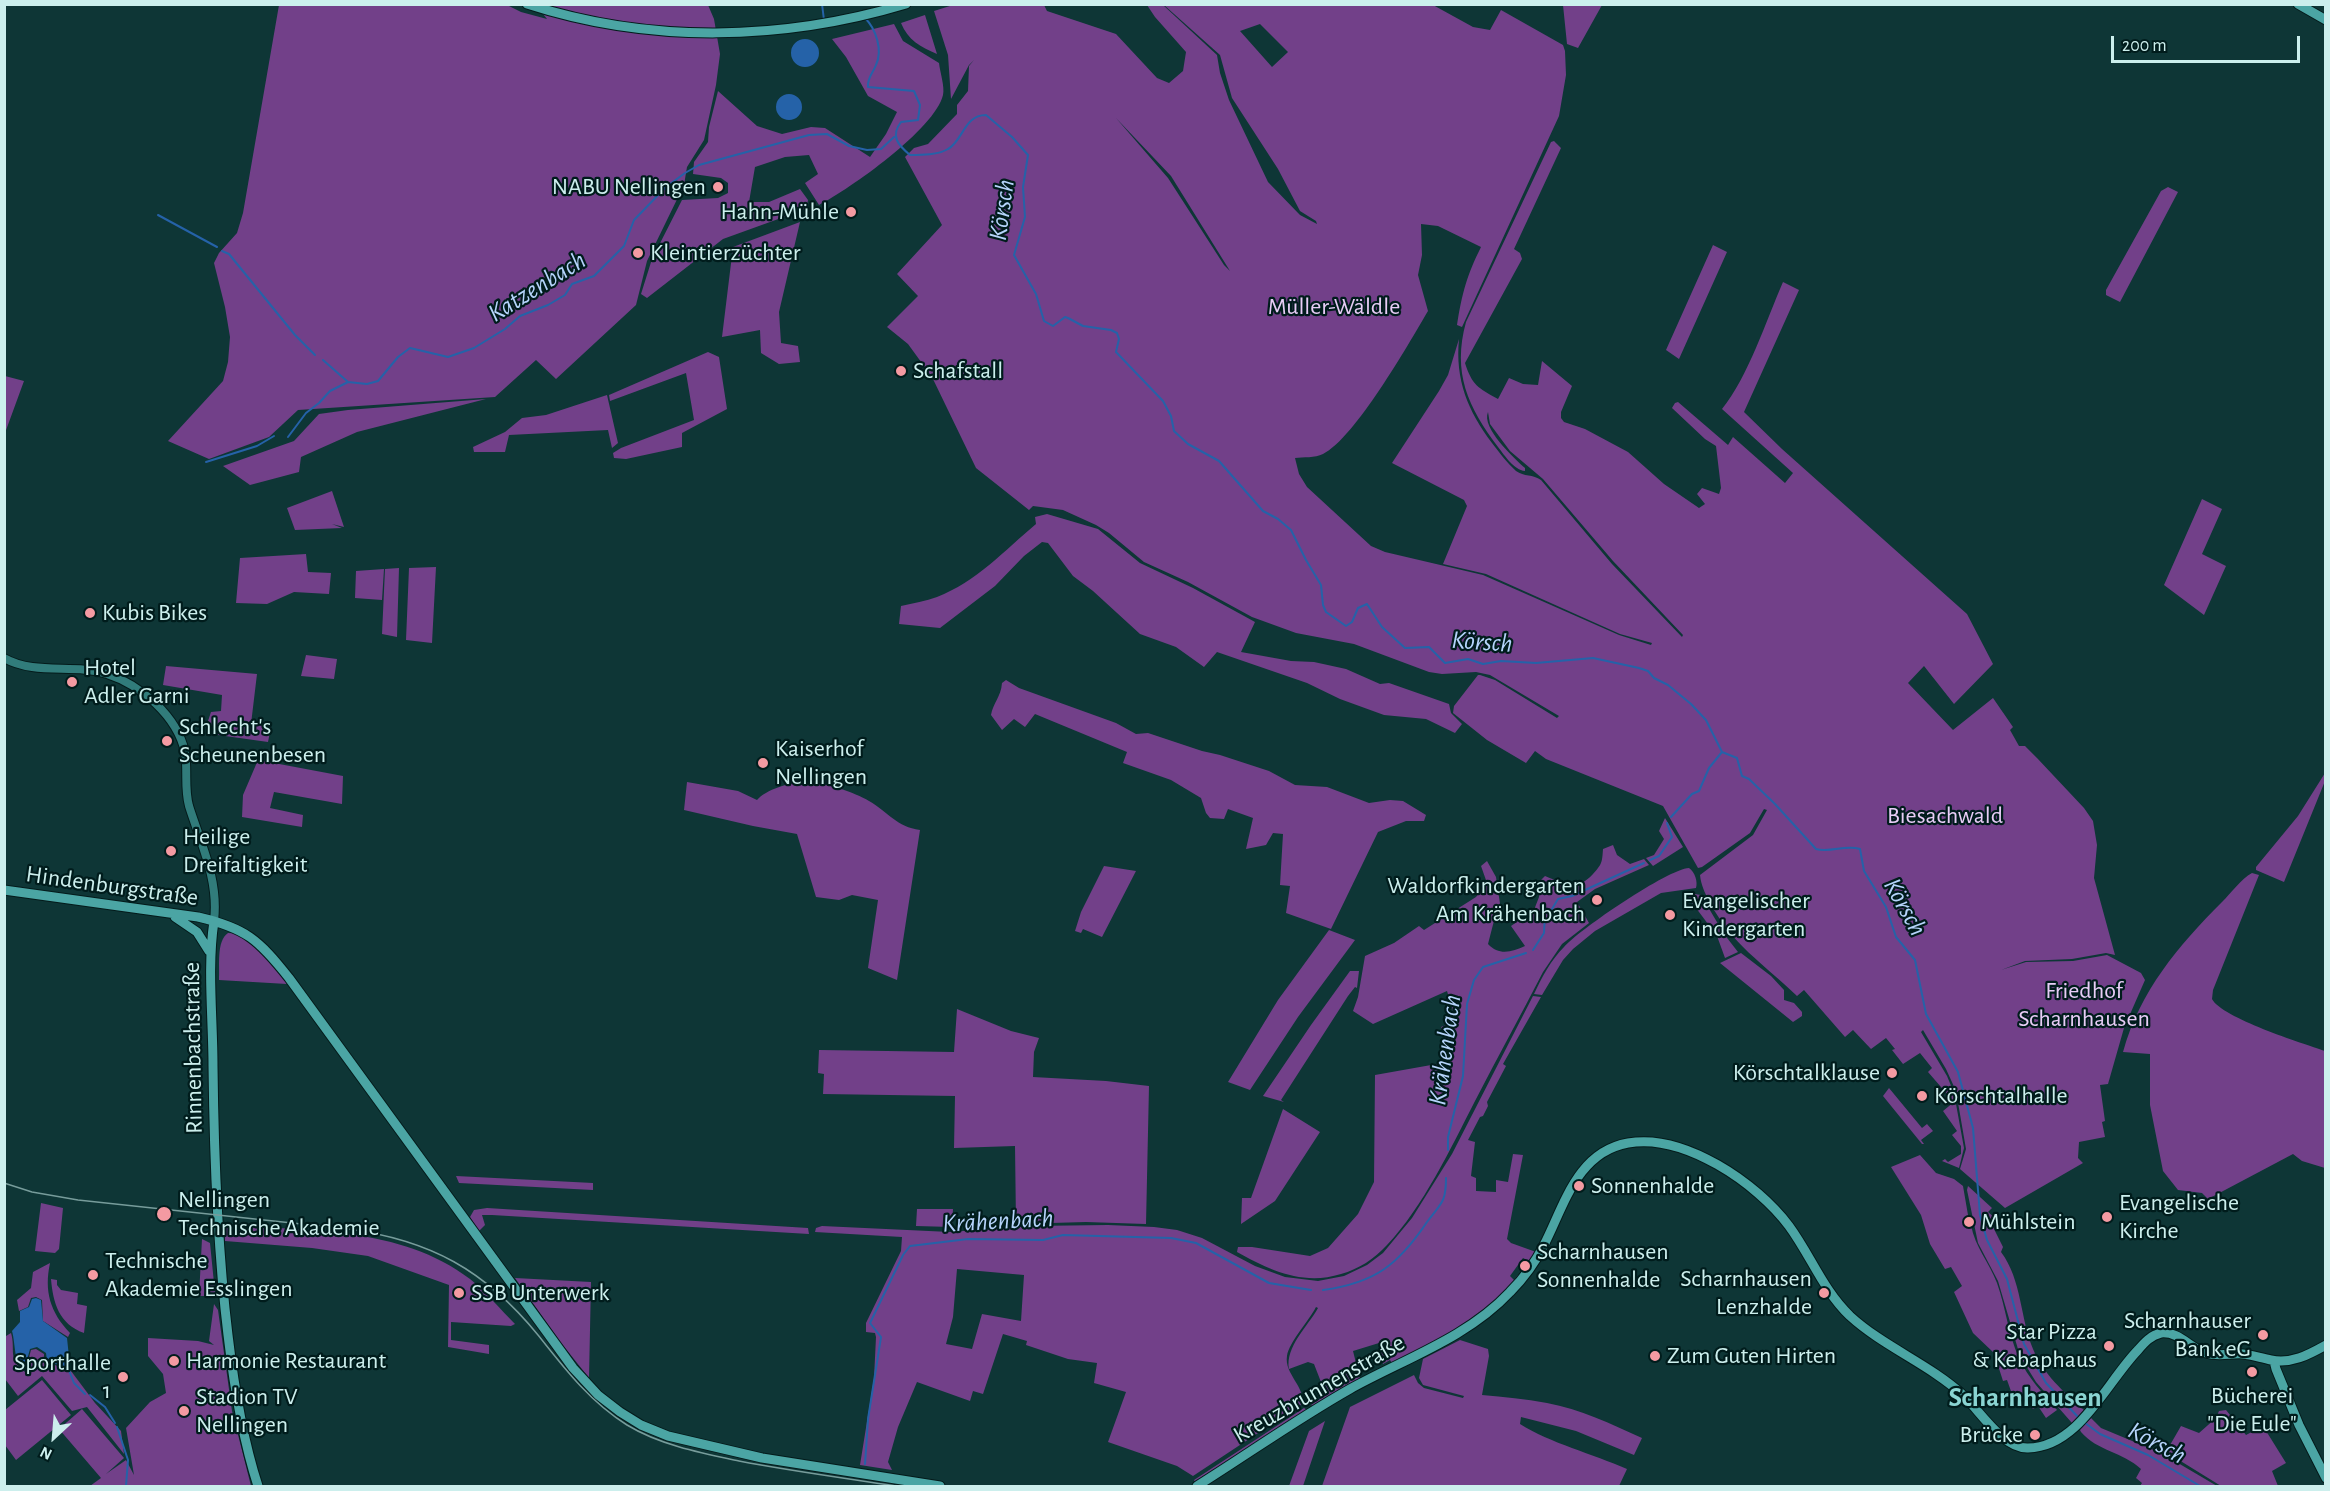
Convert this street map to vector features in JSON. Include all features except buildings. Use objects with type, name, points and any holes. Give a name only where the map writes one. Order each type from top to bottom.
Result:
[{"type":"main road","points":[[527,4],[572,17],[625,27],[727,33],[780,30],[829,23],[906,4]]},
{"type":"main road","points":[[2298,4],[2325,20]]},
{"type":"main road","name":"Hindenburgstraße","points":[[4,890],[214,921],[243,931],[273,958],[573,1368],[604,1401],[634,1421],[649,1429],[699,1445],[784,1462],[940,1486]]},
{"type":"main road","points":[[168,914],[182,920],[197,932],[210,954]]},
{"type":"main road","name":"Rinnenbachstraße","points":[[214,921],[210,954],[214,1150],[224,1299],[237,1400],[258,1486]]},
{"type":"main road","name":"Kreuzbrunnenstraße","points":[[1197,1486],[1336,1397],[1464,1330],[1496,1306],[1526,1275],[1544,1246],[1575,1181],[1594,1159],[1626,1143],[1657,1144],[1679,1149],[1708,1160],[1737,1176],[1785,1222],[1821,1280],[1845,1310],[1879,1338],[1951,1385],[2008,1443],[2019,1448],[2037,1448],[2056,1441],[2077,1426],[2129,1360],[2154,1335],[2163,1333],[2172,1335],[2206,1353],[2244,1354],[2274,1360]]},
{"type":"main road","points":[[2325,1346],[2296,1359],[2274,1360],[2298,1422],[2325,1478]]},
{"type":"street","name":"Rinnenbachstraße","points":[[4,658],[25,666],[80,669],[106,674],[131,686],[165,713],[175,729],[185,755],[188,803],[216,890],[214,921]]},
{"type":"green space","points":[[505,4],[521,12],[547,19],[536,5],[708,5],[714,19],[720,54],[704,140],[687,167],[684,185],[647,261],[636,305],[556,379],[536,360],[495,397],[298,410],[269,437],[209,459],[168,441],[223,381],[228,362],[230,337],[214,263],[219,253],[237,233],[243,213],[279,5]]},
{"type":"green space","points":[[953,5],[1044,5],[1047,11],[1116,34],[1157,78],[1169,83],[1183,71],[1186,52],[1147,5],[1163,5],[1217,55],[1229,100],[1268,182],[1300,215],[1317,224],[1300,211],[1278,169],[1232,98],[1220,55],[1164,5],[1433,5],[1473,27],[1490,30],[1501,10],[1563,45],[1566,75],[1559,116],[1462,327],[1457,325],[1463,294],[1481,247],[1438,226],[1421,224],[1422,255],[1418,275],[1428,311],[1380,389],[1350,430],[1336,445],[1323,454],[1295,458],[1299,474],[1307,487],[1371,546],[1385,552],[1483,575],[1619,635],[1651,645],[1652,643],[1620,634],[1486,574],[1443,564],[1467,506],[1464,500],[1392,463],[1448,375],[1459,339],[1459,368],[1465,394],[1476,419],[1492,443],[1516,471],[1541,480],[1612,564],[1682,637],[1683,635],[1613,561],[1543,479],[1510,451],[1490,424],[1488,412],[1487,419],[1494,434],[1525,468],[1525,471],[1510,462],[1487,432],[1465,389],[1461,357],[1466,322],[1551,142],[1554,141],[1561,148],[1514,249],[1520,253],[1522,259],[1465,363],[1470,376],[1485,392],[1498,399],[1509,378],[1523,384],[1538,385],[1542,361],[1572,386],[1561,412],[1564,422],[1585,429],[1628,452],[1664,484],[1699,508],[1705,504],[1697,494],[1702,488],[1719,494],[1721,488],[1716,446],[1705,439],[1672,408],[1675,403],[1678,402],[1728,445],[1733,437],[1785,483],[1793,473],[1722,409],[1748,365],[1783,282],[1799,290],[1744,412],[1782,449],[1967,614],[1993,664],[1954,704],[1924,666],[1908,683],[1953,730],[1993,698],[2013,727],[2010,730],[2019,746],[2025,746],[2037,758],[2084,808],[2093,821],[2097,845],[2094,878],[2115,955],[2106,953],[2072,959],[2025,961],[2001,970],[2026,962],[2073,961],[2107,955],[2141,973],[2145,980],[2124,1028],[2108,1084],[2100,1085],[2105,1137],[2079,1142],[2078,1158],[2083,1163],[2005,1208],[1960,1169],[1966,1149],[1956,1091],[1923,1030],[1921,1032],[1947,1076],[1954,1093],[1964,1148],[1959,1168],[1942,1161],[1945,1159],[1948,1162],[1961,1154],[1961,1146],[1952,1135],[1957,1131],[1943,1111],[1954,1102],[1928,1072],[1932,1068],[1920,1053],[1903,1064],[1886,1038],[1871,1049],[1853,1030],[1845,1037],[1804,990],[1797,996],[1738,942],[1709,901],[1700,875],[1753,835],[1767,810],[1764,809],[1750,833],[1698,868],[1663,806],[1546,759],[1535,751],[1526,763],[1487,740],[1453,713],[1454,706],[1480,675],[1495,680],[1557,718],[1559,716],[1490,675],[1476,672],[1442,674],[1429,672],[1354,644],[1296,633],[1252,617],[1188,582],[1144,562],[1096,525],[1063,510],[1033,506],[1029,510],[976,468],[932,377],[908,344],[887,327],[918,296],[897,274],[942,225],[905,157],[914,148],[928,144],[957,114],[957,105],[968,91],[969,66],[974,60],[969,65],[951,99],[948,55],[934,11]],"holes":[[[1260,24],[1288,52],[1272,67],[1240,31]],[[1116,118],[1171,176],[1230,271],[1168,178]]]},
{"type":"green space","points":[[1563,5],[1602,5],[1578,48],[1567,44]]},
{"type":"green space","points":[[925,15],[937,54],[915,42],[901,23]]},
{"type":"green space","points":[[894,24],[903,41],[939,63],[943,95],[937,109],[925,124],[890,157],[819,205],[805,183],[818,174],[809,155],[785,157],[755,167],[749,202],[769,202],[800,189],[808,200],[806,209],[723,239],[647,298],[641,294],[652,259],[682,200],[718,198],[728,193],[728,183],[721,178],[693,174],[694,162],[708,142],[709,127],[718,91],[757,126],[782,134],[811,127],[825,128],[870,157],[886,134],[897,112],[868,96],[846,57],[832,39]]},
{"type":"green space","points":[[2168,187],[2178,192],[2120,302],[2106,295],[2106,290],[2161,191]]},
{"type":"green space","points":[[800,222],[779,312],[781,343],[798,346],[800,362],[779,364],[761,353],[760,330],[722,337],[733,247]]},
{"type":"green space","points":[[1713,245],[1727,252],[1679,359],[1666,350]]},
{"type":"green space","points":[[708,352],[719,357],[727,409],[682,433],[682,447],[626,459],[614,458],[613,453],[621,448],[694,420],[686,373],[610,401],[609,395]]},
{"type":"green space","points":[[4,376],[24,381],[5,433]]},
{"type":"green space","points":[[607,395],[618,443],[612,448],[608,430],[509,435],[505,452],[474,452],[473,447],[505,432],[522,418],[546,415]]},
{"type":"green space","points":[[486,399],[357,432],[301,457],[299,472],[250,485],[223,466],[294,441],[319,414]]},
{"type":"green space","points":[[332,491],[344,527],[332,524],[342,528],[295,530],[287,508]]},
{"type":"green space","points":[[2202,499],[2222,509],[2202,554],[2226,566],[2204,615],[2164,585]]},
{"type":"green space","points":[[1047,514],[1098,529],[1140,563],[1193,588],[1255,622],[1241,652],[1291,661],[1314,662],[1346,669],[1380,684],[1389,683],[1449,704],[1451,713],[1462,724],[1455,733],[1426,719],[1384,715],[1340,699],[1307,683],[1217,652],[1204,667],[1176,647],[1140,634],[1073,576],[1048,543],[1042,542],[1024,556],[995,586],[940,628],[899,624],[901,606],[937,597],[965,583],[990,565],[1036,524],[1035,517]]},
{"type":"green space","points":[[306,554],[308,572],[331,573],[329,594],[294,592],[267,604],[236,603],[240,558]]},
{"type":"green space","points":[[436,567],[432,643],[406,640],[409,568]]},
{"type":"green space","points":[[399,568],[397,637],[382,634],[385,569]]},
{"type":"green space","points":[[384,569],[382,600],[355,598],[356,571]]},
{"type":"green space","points":[[306,655],[337,659],[334,679],[301,676]]},
{"type":"green space","points":[[166,666],[257,674],[251,724],[271,727],[268,742],[218,735],[219,729],[207,724],[211,712],[221,711],[222,695],[163,685]]},
{"type":"green space","points":[[1006,680],[1019,688],[1116,723],[1136,734],[1148,733],[1220,755],[1269,771],[1295,785],[1327,787],[1369,803],[1403,801],[1426,815],[1424,821],[1406,821],[1378,832],[1331,929],[1286,913],[1290,886],[1280,885],[1283,834],[1273,833],[1266,845],[1246,849],[1253,818],[1228,809],[1224,819],[1210,818],[1201,798],[1171,780],[1123,763],[1127,752],[1035,714],[1025,727],[1014,719],[1002,730],[991,715],[1002,683]]},
{"type":"green space","points":[[258,760],[343,776],[342,804],[274,792],[270,808],[303,815],[302,827],[242,817],[243,795]]},
{"type":"green space","points":[[2325,773],[2325,781],[2284,882],[2256,870],[2256,867],[2298,816]]},
{"type":"green space","points":[[687,782],[738,791],[757,800],[767,792],[788,784],[808,782],[822,784],[863,798],[905,826],[920,830],[897,980],[868,968],[878,900],[852,895],[839,900],[816,897],[797,834],[684,810]]},
{"type":"green space","points":[[1665,818],[1683,847],[1653,866],[1646,858],[1654,855],[1664,839],[1659,831]]},
{"type":"green space","points":[[1613,845],[1617,855],[1630,864],[1644,859],[1649,865],[1595,889],[1577,902],[1589,923],[1562,944],[1543,972],[1436,1176],[1413,1213],[1387,1245],[1371,1259],[1354,1269],[1341,1274],[1313,1278],[1274,1270],[1237,1252],[1238,1247],[1252,1247],[1310,1256],[1328,1248],[1358,1214],[1374,1182],[1375,1075],[1448,1062],[1451,1052],[1441,1027],[1456,1021],[1447,991],[1373,1024],[1353,1011],[1358,997],[1365,956],[1394,943],[1419,926],[1424,930],[1476,897],[1487,883],[1481,866],[1487,861],[1496,877],[1501,910],[1496,913],[1488,944],[1492,948],[1506,952],[1525,946],[1511,926],[1534,910],[1539,897],[1541,880],[1545,876],[1564,884],[1581,883],[1587,880],[1600,865],[1603,849]]},
{"type":"green space","points":[[1104,866],[1136,871],[1102,937],[1083,929],[1081,933],[1075,931],[1081,912]]},
{"type":"green space","points":[[1689,868],[1696,877],[1696,888],[1661,893],[1595,931],[1563,960],[1542,995],[1534,994],[1551,963],[1573,938],[1644,889],[1678,871]]},
{"type":"green space","points":[[2252,873],[2259,875],[2213,990],[2212,999],[2219,1006],[2246,1022],[2325,1051],[2325,1168],[2302,1161],[2293,1154],[2208,1199],[2202,1193],[2178,1190],[2163,1171],[2150,1105],[2150,1054],[2123,1052],[2139,1009],[2162,971],[2190,935],[2240,882]]},
{"type":"green space","points":[[1688,893],[1701,895],[1724,934],[1738,952],[1725,958],[1717,936],[1687,896]]},
{"type":"green space","points":[[1329,930],[1355,940],[1298,1017],[1250,1090],[1228,1082],[1278,1000]]},
{"type":"green space","points":[[228,933],[237,934],[254,944],[287,984],[219,980],[220,948]]},
{"type":"green space","points":[[1741,953],[1771,976],[1784,990],[1784,1000],[1794,1003],[1802,1012],[1802,1016],[1793,1022],[1720,963]]},
{"type":"green space","points":[[1350,971],[1359,971],[1357,988],[1355,987],[1348,996],[1281,1100],[1284,1102],[1263,1096],[1311,1025]]},
{"type":"green space","points":[[1533,996],[1541,997],[1503,1064],[1506,1066],[1487,1102],[1488,1106],[1468,1140],[1475,1142],[1471,1176],[1476,1178],[1476,1191],[1496,1192],[1496,1180],[1508,1182],[1513,1154],[1523,1155],[1507,1239],[1511,1243],[1536,1252],[1529,1261],[1523,1258],[1510,1276],[1514,1280],[1518,1275],[1520,1277],[1494,1304],[1452,1333],[1392,1363],[1390,1360],[1383,1364],[1379,1343],[1353,1351],[1360,1379],[1313,1406],[1311,1405],[1326,1395],[1314,1364],[1308,1362],[1289,1369],[1301,1392],[1302,1404],[1193,1476],[1177,1466],[1108,1442],[1126,1392],[1094,1383],[1097,1363],[1068,1359],[1026,1345],[1027,1341],[1003,1334],[983,1394],[973,1391],[970,1401],[917,1382],[898,1427],[888,1462],[892,1470],[860,1465],[874,1378],[876,1337],[875,1333],[866,1332],[866,1323],[901,1251],[902,1237],[815,1232],[816,1228],[822,1226],[950,1232],[1032,1226],[1154,1227],[1177,1230],[1202,1238],[1255,1266],[1285,1277],[1318,1281],[1344,1276],[1367,1265],[1383,1253],[1412,1218],[1452,1154]],"holes":[[[957,1269],[1024,1275],[1021,1321],[982,1314],[972,1349],[946,1344],[953,1317]],[[1316,1307],[1318,1308],[1290,1353],[1289,1369],[1287,1363],[1291,1344]]]},
{"type":"green space","points":[[957,1009],[1011,1031],[1039,1038],[1034,1052],[1033,1077],[1149,1086],[1146,1224],[1086,1222],[1016,1224],[1015,1146],[954,1148],[955,1096],[823,1094],[824,1074],[818,1073],[819,1050],[954,1052]]},
{"type":"green space","points":[[1889,1088],[1922,1128],[1927,1124],[1933,1131],[1921,1140],[1924,1144],[1883,1096]]},
{"type":"green space","points":[[1283,1109],[1320,1132],[1275,1201],[1241,1224],[1242,1198],[1251,1198]]},
{"type":"green space","points":[[1920,1155],[1936,1173],[1954,1179],[1963,1186],[1968,1215],[1965,1221],[1971,1225],[1994,1275],[2019,1358],[2031,1379],[2057,1410],[2046,1418],[2038,1406],[2033,1409],[2021,1396],[2012,1394],[2007,1380],[2003,1381],[1994,1353],[1973,1333],[1954,1292],[1962,1286],[1951,1267],[1945,1269],[1930,1244],[1921,1215],[1891,1167]]},
{"type":"green space","points":[[456,1176],[593,1183],[593,1190],[459,1183]]},
{"type":"green space","points":[[1968,1186],[1992,1208],[1988,1212],[1996,1219],[1992,1225],[2003,1247],[2001,1252],[2013,1275],[2029,1337],[2037,1358],[2055,1382],[2084,1410],[2072,1423],[2036,1382],[2020,1356],[1998,1281],[1978,1243]]},
{"type":"green space","points":[[41,1203],[63,1208],[59,1249],[55,1253],[35,1251]]},
{"type":"green space","points":[[487,1208],[808,1228],[809,1234],[492,1215],[482,1215],[485,1225],[479,1231],[470,1217],[474,1210]]},
{"type":"green space","points":[[917,1209],[953,1209],[952,1227],[916,1226]]},
{"type":"green space","points":[[223,1225],[351,1234],[414,1249],[443,1262],[470,1279],[515,1324],[511,1326],[451,1322],[451,1340],[489,1345],[489,1354],[448,1347],[449,1285],[368,1256],[312,1248],[225,1241]]},
{"type":"green space","points":[[202,1239],[210,1243],[215,1293],[210,1296],[199,1296]]},
{"type":"green space","points":[[50,1263],[48,1292],[50,1301],[70,1333],[68,1337],[43,1321],[42,1300],[36,1297],[31,1298],[28,1307],[19,1311],[17,1300],[31,1288],[33,1272]]},
{"type":"green space","points":[[515,1278],[591,1282],[589,1378],[562,1344]]},
{"type":"green space","points":[[51,1279],[57,1280],[57,1285],[61,1290],[78,1293],[77,1304],[87,1306],[84,1333],[69,1324],[59,1312],[53,1296]]},
{"type":"green space","name":"Stadion TV Nellingen","points":[[214,1304],[218,1310],[232,1411],[251,1486],[90,1486],[101,1478],[59,1429],[82,1409],[124,1458],[106,1474],[126,1460],[134,1475],[126,1428],[150,1402],[166,1393],[163,1374],[148,1356],[148,1338],[198,1341],[214,1345],[209,1341]]},
{"type":"green space","points":[[11,1333],[14,1358],[25,1372],[31,1350],[36,1349],[44,1354],[44,1361],[71,1371],[95,1403],[121,1431],[124,1454],[87,1407],[72,1411],[42,1376],[18,1396],[5,1379],[6,1336]]},
{"type":"green space","points":[[1460,1340],[1488,1349],[1489,1356],[1482,1395],[1531,1400],[1571,1409],[1642,1438],[1634,1455],[1576,1431],[1521,1417],[1520,1424],[1532,1431],[1627,1469],[1619,1486],[1322,1486],[1350,1407],[1414,1375],[1424,1388],[1463,1398],[1464,1396],[1423,1385],[1419,1378],[1423,1359]]},
{"type":"green space","points":[[42,1380],[71,1415],[16,1460],[5,1445],[5,1410]]},
{"type":"green space","points":[[1304,1408],[1307,1410],[1195,1482],[1194,1480]]},
{"type":"green space","points":[[2226,1410],[2246,1435],[2263,1426],[2286,1463],[2272,1471],[2278,1486],[2221,1486],[2166,1452],[2181,1426],[2199,1433],[2216,1418],[2219,1411]]},
{"type":"green space","points":[[2091,1418],[2101,1428],[2161,1453],[2217,1486],[2140,1486],[2142,1483],[2136,1478],[2141,1469],[2095,1443],[2081,1432],[2080,1430]]},
{"type":"green space","points":[[1325,1421],[1303,1486],[1289,1486],[1309,1431]]},
{"type":"water","points":[[805,39],[815,43],[819,53],[815,63],[805,67],[795,63],[791,53],[795,43]]},
{"type":"water","points":[[789,94],[798,98],[802,107],[798,116],[789,120],[780,116],[776,107],[780,98]]},
{"type":"water","points":[[32,1299],[41,1300],[43,1321],[67,1338],[68,1368],[47,1361],[46,1353],[37,1347],[30,1349],[24,1371],[18,1362],[12,1331],[20,1322],[20,1311],[29,1307]]},
{"type":"waterway","name":"Körsch","points":[[822,4],[824,20]]},
{"type":"waterway","name":"Körsch","points":[[865,18],[875,34],[879,53],[868,81],[868,87],[914,91],[920,105],[918,120],[901,122],[898,127],[896,136],[902,148],[910,155],[930,154],[948,149],[973,119],[986,115],[1012,137],[1028,155],[1023,187],[1025,217],[1014,255],[1036,294],[1044,321],[1053,326],[1065,317],[1083,326],[1117,333],[1119,339],[1116,352],[1163,401],[1171,416],[1174,431],[1188,444],[1219,461],[1263,511],[1278,519],[1291,530],[1321,585],[1326,612],[1346,626],[1352,622],[1358,608],[1367,604],[1382,627],[1405,648],[1429,647],[1445,663],[1468,659],[1483,664],[1501,661],[1536,663],[1593,658],[1648,671],[1654,678],[1668,685],[1691,704],[1706,720],[1722,752],[1737,758],[1742,776],[1749,779],[1775,804],[1816,849],[1849,847],[1860,849],[1864,871],[1886,907],[1896,937],[1915,960],[1926,1014],[1958,1072],[1973,1128],[1980,1215],[1987,1240],[2007,1279],[2024,1344],[2046,1383],[2078,1417]]},
{"type":"waterway","name":"Katzenbach","points":[[288,437],[306,413],[330,391],[348,382],[367,384],[378,381],[398,357],[410,348],[448,357],[474,348],[505,329],[520,316],[548,305],[565,295],[572,284],[594,276],[624,246],[634,220],[666,187],[699,165],[809,135],[827,134],[849,146],[867,150],[881,149],[894,137]]},
{"type":"waterway","points":[[158,215],[217,247]]},
{"type":"waterway","points":[[222,251],[229,254],[295,335],[315,355]]},
{"type":"waterway","points":[[323,360],[348,382]]},
{"type":"waterway","name":"Katzenbach","points":[[206,462],[257,446],[274,436]]},
{"type":"waterway","name":"Krähenbach","points":[[1671,817],[1692,794],[1699,791],[1709,768],[1722,752]]},
{"type":"waterway","name":"Krähenbach","points":[[1650,860],[1659,856],[1672,837],[1667,823]]},
{"type":"waterway","name":"Krähenbach","points":[[1533,950],[1544,933],[1545,914],[1552,909],[1558,899],[1572,896],[1644,863]]},
{"type":"waterway","name":"Krähenbach","points":[[1448,1150],[1448,1137],[1463,1076],[1467,1004],[1474,980],[1483,967],[1526,953]]},
{"type":"waterway","name":"Krähenbach","points":[[1323,1290],[1341,1287],[1371,1277],[1395,1261],[1442,1202],[1446,1178]]},
{"type":"waterway","name":"Krähenbach","points":[[865,1464],[868,1419],[881,1337],[870,1323],[903,1255],[910,1246],[968,1239],[1043,1240],[1063,1235],[1171,1238],[1196,1243],[1269,1283],[1311,1290]]},
{"type":"waterway","points":[[68,1368],[74,1383],[85,1394]]},
{"type":"waterway","points":[[90,1395],[105,1407],[115,1423]]},
{"type":"waterway","name":"Körsch","points":[[2085,1423],[2100,1434],[2148,1455],[2200,1486]]},
{"type":"waterway","points":[[117,1427],[128,1460],[126,1486]]},
{"type":"tram line","points":[[4,1183],[32,1192],[78,1200],[348,1229],[405,1241],[454,1262],[497,1293],[518,1312],[589,1395],[614,1416],[640,1432],[681,1448],[725,1458],[896,1486]]},
{"type":"place","name":"NABU Nellingen","points":[[718,187]]},
{"type":"place","name":"Hahn-Mühle","points":[[851,212]]},
{"type":"place","name":"Kleintierzüchter","points":[[638,253]]},
{"type":"place","name":"Schafstall","points":[[901,371]]},
{"type":"place","name":"Kubis Bikes","points":[[90,613]]},
{"type":"place","name":"Hotel Adler Garni","points":[[72,682]]},
{"type":"place","name":"Schlecht's Scheunenbesen","points":[[167,741]]},
{"type":"place","name":"Kaiserhof Nellingen","points":[[763,763]]},
{"type":"place","name":"Heilige Dreifaltigkeit","points":[[171,851]]},
{"type":"place","name":"Waldorfkindergarten Am Krähenbach","points":[[1597,900]]},
{"type":"place","name":"Evangelischer Kindergarten","points":[[1670,915]]},
{"type":"place","name":"Körschtalklause","points":[[1892,1073]]},
{"type":"place","name":"Körschtalhalle","points":[[1922,1096]]},
{"type":"place","name":"Sonnenhalde","points":[[1579,1186]]},
{"type":"place","name":"Nellingen Technische Akademie","points":[[164,1214]]},
{"type":"place","name":"Evangelische Kirche","points":[[2107,1217]]},
{"type":"place","name":"Mühlstein","points":[[1969,1222]]},
{"type":"place","name":"Scharnhausen Sonnenhalde","points":[[1525,1266]]},
{"type":"place","name":"Technische Akademie Esslingen","points":[[93,1275]]},
{"type":"place","name":"SSB Unterwerk","points":[[459,1293]]},
{"type":"place","name":"Scharnhausen Lenzhalde","points":[[1824,1293]]},
{"type":"place","name":"Scharnhauser Bank eG","points":[[2263,1335]]},
{"type":"place","name":"Star Pizza & Kebaphaus","points":[[2109,1346]]},
{"type":"place","name":"Zum Guten Hirten","points":[[1655,1356]]},
{"type":"place","name":"Harmonie Restaurant","points":[[174,1361]]},
{"type":"place","name":"Bücherei \"Die Eule\"","points":[[2252,1372]]},
{"type":"place","name":"Sporthalle 1","points":[[123,1377]]},
{"type":"place","name":"Stadion TV Nellingen","points":[[184,1411]]},
{"type":"place","name":"Brücke","points":[[2035,1435]]},
{"type":"district","name":"Scharnhausen","points":[[2025,1398]]},
{"type":"park label","name":"Müller-Wäldle","points":[[1334,307]]},
{"type":"park label","name":"Biesachwald","points":[[1945,816]]},
{"type":"park label","name":"Friedhof Scharnhausen","points":[[2084,1005]]}]
